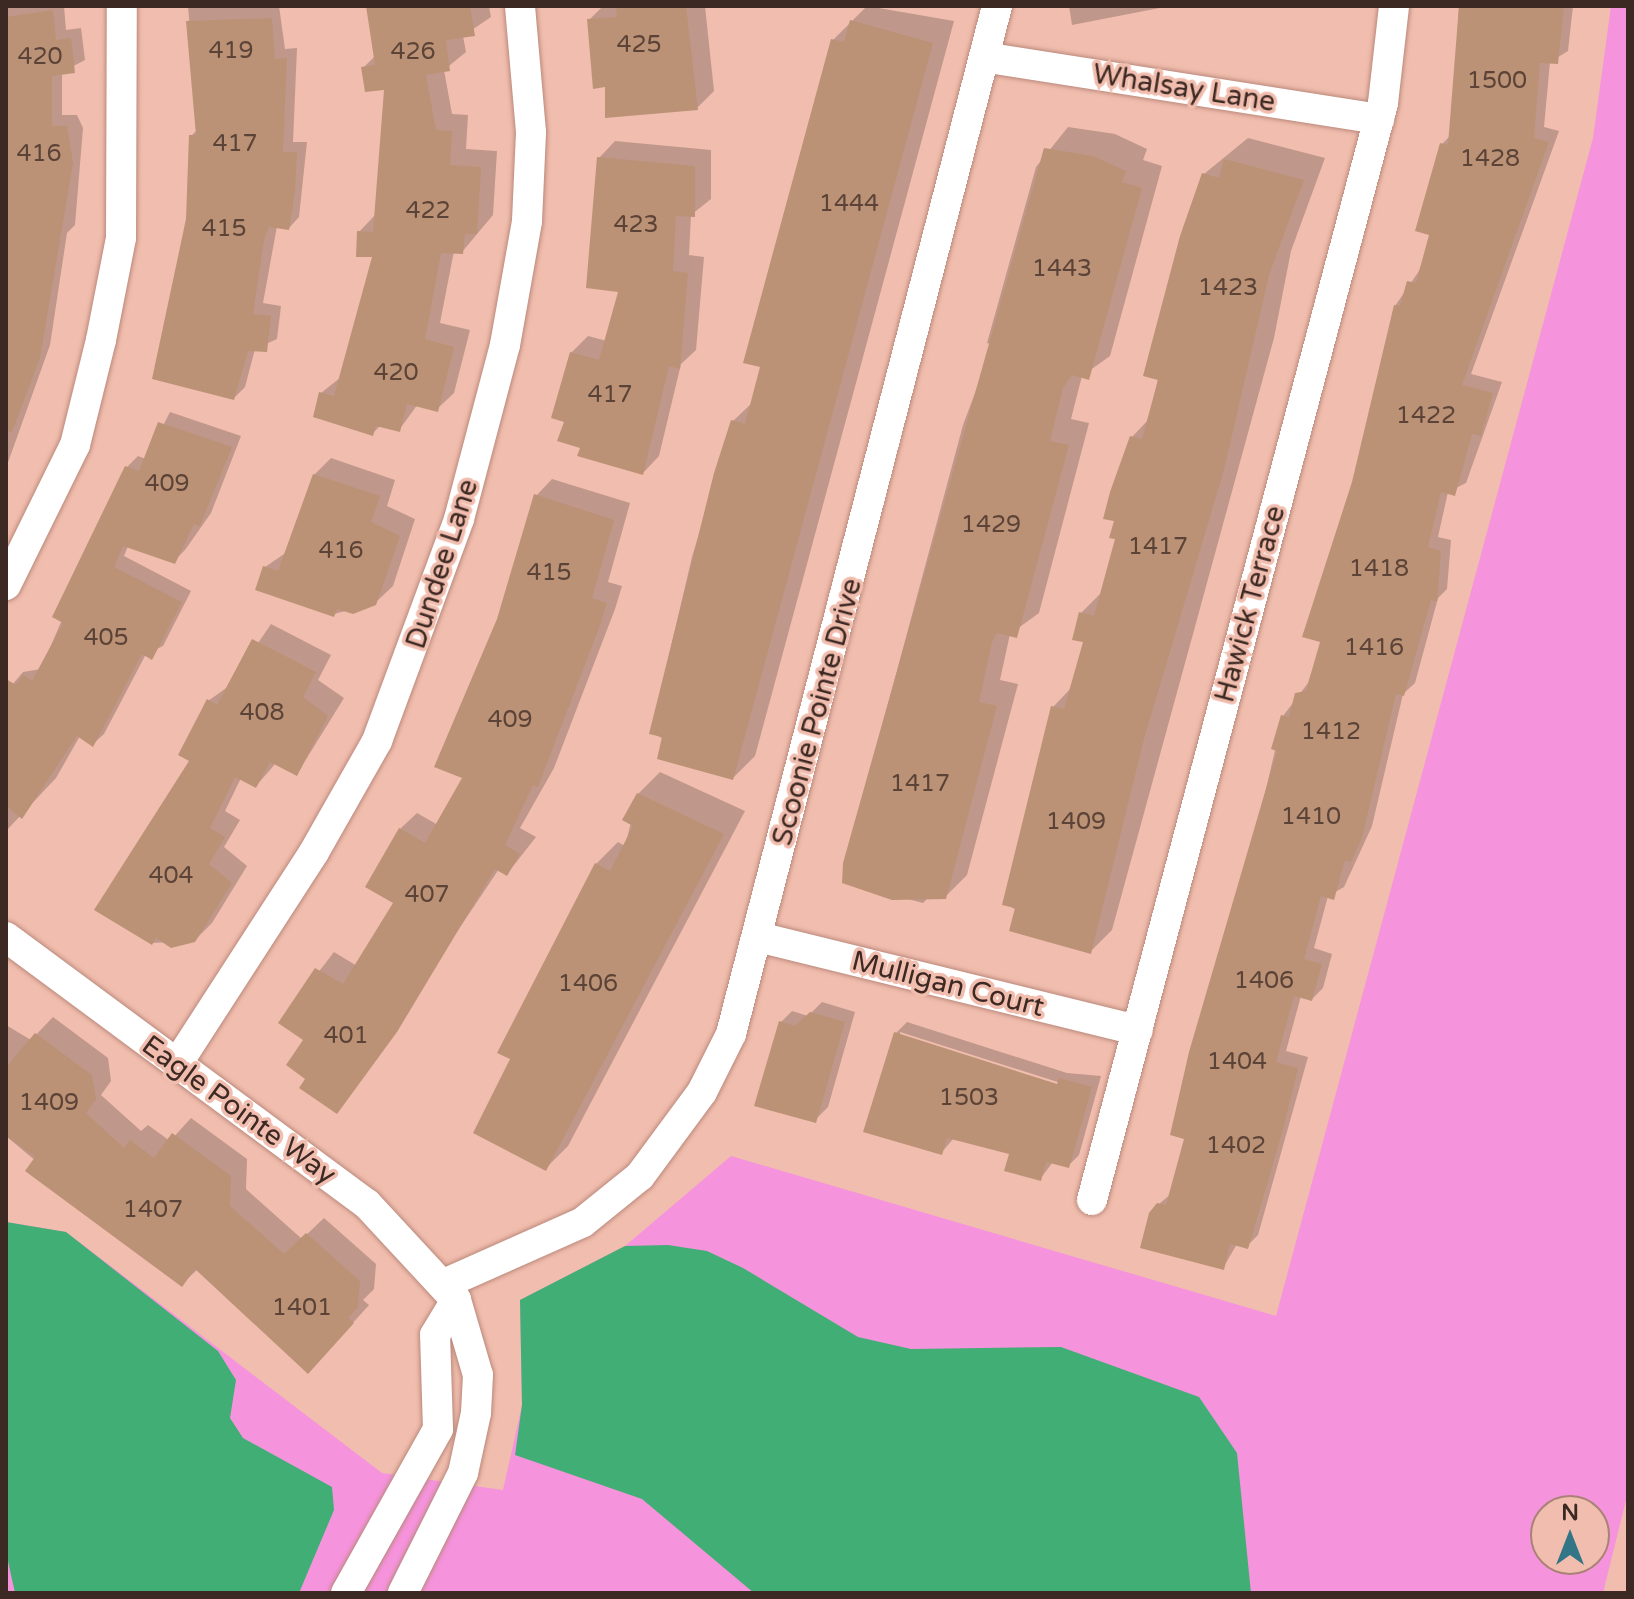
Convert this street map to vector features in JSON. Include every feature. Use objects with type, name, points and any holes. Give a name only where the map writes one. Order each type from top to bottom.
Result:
[{"type":"street","points":[[6,585],[75,445],[101,340],[122,223],[122,6]]},
{"type":"street","name":"Dundee Lane","points":[[177,1064],[377,741],[459,519],[505,345],[527,221],[531,132],[520,6]]},
{"type":"street","name":"Scoonie Pointe Drive","points":[[450,1292],[583,1222],[640,1176],[702,1092],[731,1034],[989,58],[997,6]]},
{"type":"street","name":"Hawick Terrace","points":[[1092,1200],[1379,119],[1394,6]]},
{"type":"street","name":"Whalsay Lane","points":[[989,58],[1379,119]]},
{"type":"street","name":"Eagle Pointe Way","points":[[6,937],[367,1204],[450,1292],[478,1375],[476,1413],[463,1473],[403,1593]]},
{"type":"street","name":"Mulligan Court","points":[[758,937],[1138,1030]]},
{"type":"street","points":[[346,1593],[438,1429],[435,1335],[450,1292]]},
{"type":"shaded area","points":[[1611,6],[1628,6],[1628,1492],[1610,1565],[1610,1495],[1530,1495],[1530,1575],[1607,1575],[1603,1593],[6,1593],[6,1222],[66,1232],[382,1473],[503,1490],[522,1405],[520,1300],[625,1246],[731,1156],[1276,1316],[1593,138]]},
{"type":"shaded area","points":[[6,1222],[66,1232],[218,1351],[236,1380],[230,1418],[243,1438],[332,1487],[334,1510],[299,1593],[15,1593],[6,1552]]},
{"type":"shaded area","points":[[668,1245],[707,1251],[743,1268],[858,1337],[911,1349],[1061,1347],[1199,1397],[1237,1453],[1251,1593],[754,1593],[642,1499],[515,1455],[522,1405],[520,1300],[625,1246]]},
{"type":"building","points":[[366,6],[470,6],[475,36],[446,40],[450,71],[426,75],[436,130],[452,131],[450,165],[481,167],[477,234],[465,234],[463,254],[441,253],[425,339],[454,347],[438,412],[407,404],[400,432],[376,426],[373,436],[313,417],[319,392],[334,396],[372,257],[356,257],[357,231],[373,232],[384,90],[365,92],[361,67],[375,65]]},
{"type":"building","points":[[616,6],[686,6],[698,110],[605,118],[605,87],[593,89],[587,19],[617,17]]},
{"type":"building","points":[[1459,6],[1564,6],[1558,64],[1540,63],[1534,138],[1549,142],[1462,385],[1493,393],[1481,436],[1472,434],[1455,496],[1441,492],[1428,547],[1441,551],[1437,602],[1431,600],[1404,696],[1396,694],[1362,838],[1351,862],[1345,860],[1334,900],[1321,896],[1304,959],[1322,964],[1312,1001],[1294,996],[1276,1062],[1298,1068],[1283,1130],[1248,1249],[1230,1244],[1224,1270],[1140,1248],[1149,1213],[1157,1203],[1166,1205],[1184,1139],[1170,1135],[1189,1052],[1277,751],[1271,749],[1281,715],[1289,717],[1295,693],[1306,691],[1320,642],[1302,637],[1352,482],[1394,305],[1400,306],[1407,281],[1416,283],[1429,235],[1415,231],[1440,143],[1448,145]]},
{"type":"building","points":[[53,10],[56,40],[71,38],[75,73],[52,76],[52,126],[67,126],[73,163],[40,358],[12,432],[6,431],[6,17]]},
{"type":"building","points":[[272,18],[275,59],[287,58],[283,152],[297,152],[295,191],[289,230],[269,227],[264,240],[253,314],[271,316],[267,352],[248,351],[234,400],[152,379],[186,219],[189,135],[196,135],[186,21]]},
{"type":"building","points":[[850,20],[933,43],[733,780],[657,759],[662,737],[649,734],[714,473],[731,420],[745,424],[760,367],[743,363],[831,39],[844,42]]},
{"type":"building","points":[[1044,148],[1093,156],[1126,171],[1122,182],[1142,188],[1089,380],[1072,375],[1063,388],[1050,441],[1069,445],[1017,638],[997,633],[992,642],[979,702],[997,706],[946,899],[892,900],[842,883],[843,863]]},
{"type":"building","points":[[597,157],[695,166],[695,217],[676,216],[673,271],[688,273],[680,369],[669,366],[643,475],[577,456],[580,448],[557,441],[564,422],[551,418],[570,352],[599,360],[618,292],[586,288]]},
{"type":"building","points":[[1224,159],[1304,180],[1269,275],[1224,470],[1144,739],[1091,954],[1009,931],[1015,908],[1002,905],[1051,706],[1064,709],[1083,642],[1072,640],[1079,612],[1094,616],[1115,539],[1109,538],[1114,521],[1103,519],[1110,492],[1130,436],[1142,439],[1158,380],[1143,376],[1180,236],[1202,173],[1219,178]]},
{"type":"building","points":[[158,422],[232,447],[200,526],[194,524],[175,564],[123,546],[114,567],[182,602],[152,660],[142,654],[93,747],[77,736],[22,819],[6,806],[6,679],[16,685],[23,675],[32,681],[63,623],[52,617],[125,466],[139,471]]},
{"type":"building","points":[[313,474],[380,496],[371,522],[400,536],[376,605],[353,614],[337,609],[334,617],[255,590],[263,566],[278,571]]},
{"type":"building","points":[[534,494],[614,520],[592,598],[607,603],[538,787],[533,785],[505,845],[520,854],[507,876],[495,869],[397,1032],[337,1114],[299,1088],[305,1079],[286,1065],[303,1040],[278,1023],[315,968],[343,984],[393,903],[365,887],[399,828],[425,843],[462,778],[434,767],[497,619]]},
{"type":"building","points":[[252,639],[316,672],[303,697],[328,716],[297,776],[270,762],[256,788],[235,777],[210,828],[225,837],[209,864],[232,883],[195,942],[171,948],[156,938],[152,945],[94,910],[189,761],[178,755],[207,699],[217,705]]},
{"type":"building","points":[[637,793],[724,834],[546,1171],[473,1133],[510,1059],[497,1053],[595,863],[610,871],[633,826],[622,820]]},
{"type":"building","points":[[810,1012],[845,1022],[816,1123],[754,1106],[779,1021],[795,1026]]},
{"type":"building","points":[[894,1032],[1057,1084],[1059,1078],[1092,1087],[1069,1168],[1046,1162],[1041,1181],[1004,1171],[1009,1154],[947,1138],[942,1155],[863,1132]]},
{"type":"building","points":[[35,1033],[92,1075],[96,1099],[86,1113],[124,1148],[130,1140],[154,1158],[172,1133],[231,1176],[230,1206],[284,1254],[306,1233],[360,1281],[358,1307],[348,1318],[354,1323],[308,1374],[195,1269],[182,1287],[25,1171],[35,1157],[6,1136],[6,1067]]}]
